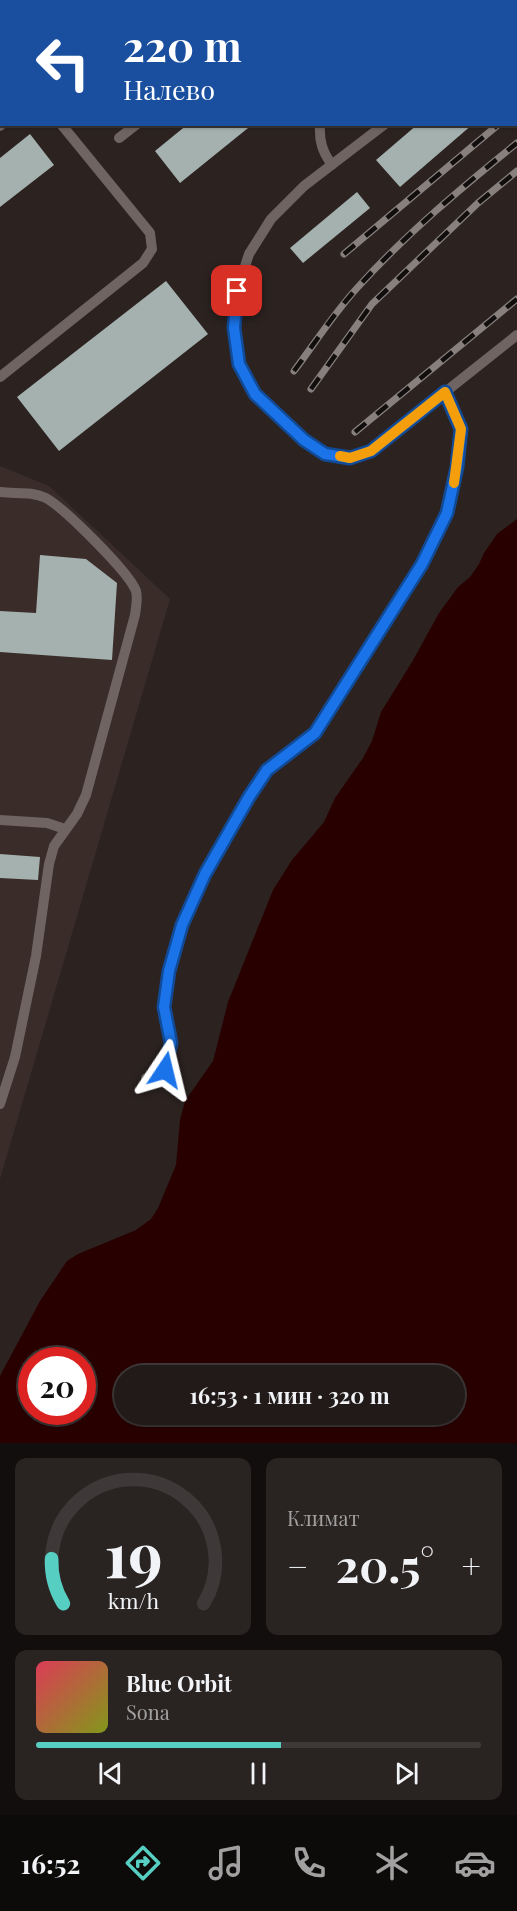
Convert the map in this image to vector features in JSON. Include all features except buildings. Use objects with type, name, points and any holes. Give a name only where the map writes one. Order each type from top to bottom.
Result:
[{"type":"lane","points":[[0,377],[143,263],[152,249],[150,233],[63,126]]},
{"type":"lane","points":[[119,138],[134,126]]},
{"type":"lane","points":[[320,126],[319,138],[323,152],[332,165]]},
{"type":"lane","points":[[382,126],[304,186],[271,219],[249,254],[237,291],[234,328],[239,364],[255,394],[304,440],[325,454],[350,458],[371,451],[517,335]]},
{"type":"lane","points":[[146,1078],[165,1070],[171,1043],[164,1007],[169,971],[182,925],[205,874],[267,770],[315,733],[422,564],[447,513],[457,467],[461,429],[445,392]]},
{"type":"lane","points":[[0,492],[31,493],[44,497],[59,506],[126,574],[137,593],[135,615],[86,795],[78,814],[54,846],[49,864],[36,956],[15,1058],[0,1104]]},
{"type":"lane","points":[[0,820],[47,823],[65,829]]},
{"type":"shaded area","points":[[0,466],[49,486],[170,599],[0,1179]]},
{"type":"shaded area","points":[[517,519],[517,1443],[0,1443],[0,1376],[40,1301],[67,1261],[78,1254],[136,1230],[151,1219],[158,1208],[176,1165],[180,1120],[185,1101],[213,1061],[228,1002],[273,890],[292,860],[324,822],[335,798],[363,758],[372,741],[381,712],[439,613],[458,587],[470,577],[497,534]]},
{"type":"railway","points":[[344,254],[497,126]]},
{"type":"railway","points":[[294,371],[341,307],[376,267],[434,212],[517,143]]},
{"type":"railway","points":[[311,389],[372,304],[478,203],[517,171]]},
{"type":"railway","points":[[355,432],[517,299]]},
{"type":"slow traffic","points":[[340,456],[350,458],[371,451],[445,392],[461,429],[454,483]]},
{"type":"route","points":[[165,1070],[171,1043],[164,1007],[169,971],[182,925],[205,874],[267,770],[315,733],[422,564],[447,513],[457,467],[461,429],[445,392],[371,451],[350,458],[325,454],[304,440],[255,394],[239,364],[234,328],[237,291]]}]
